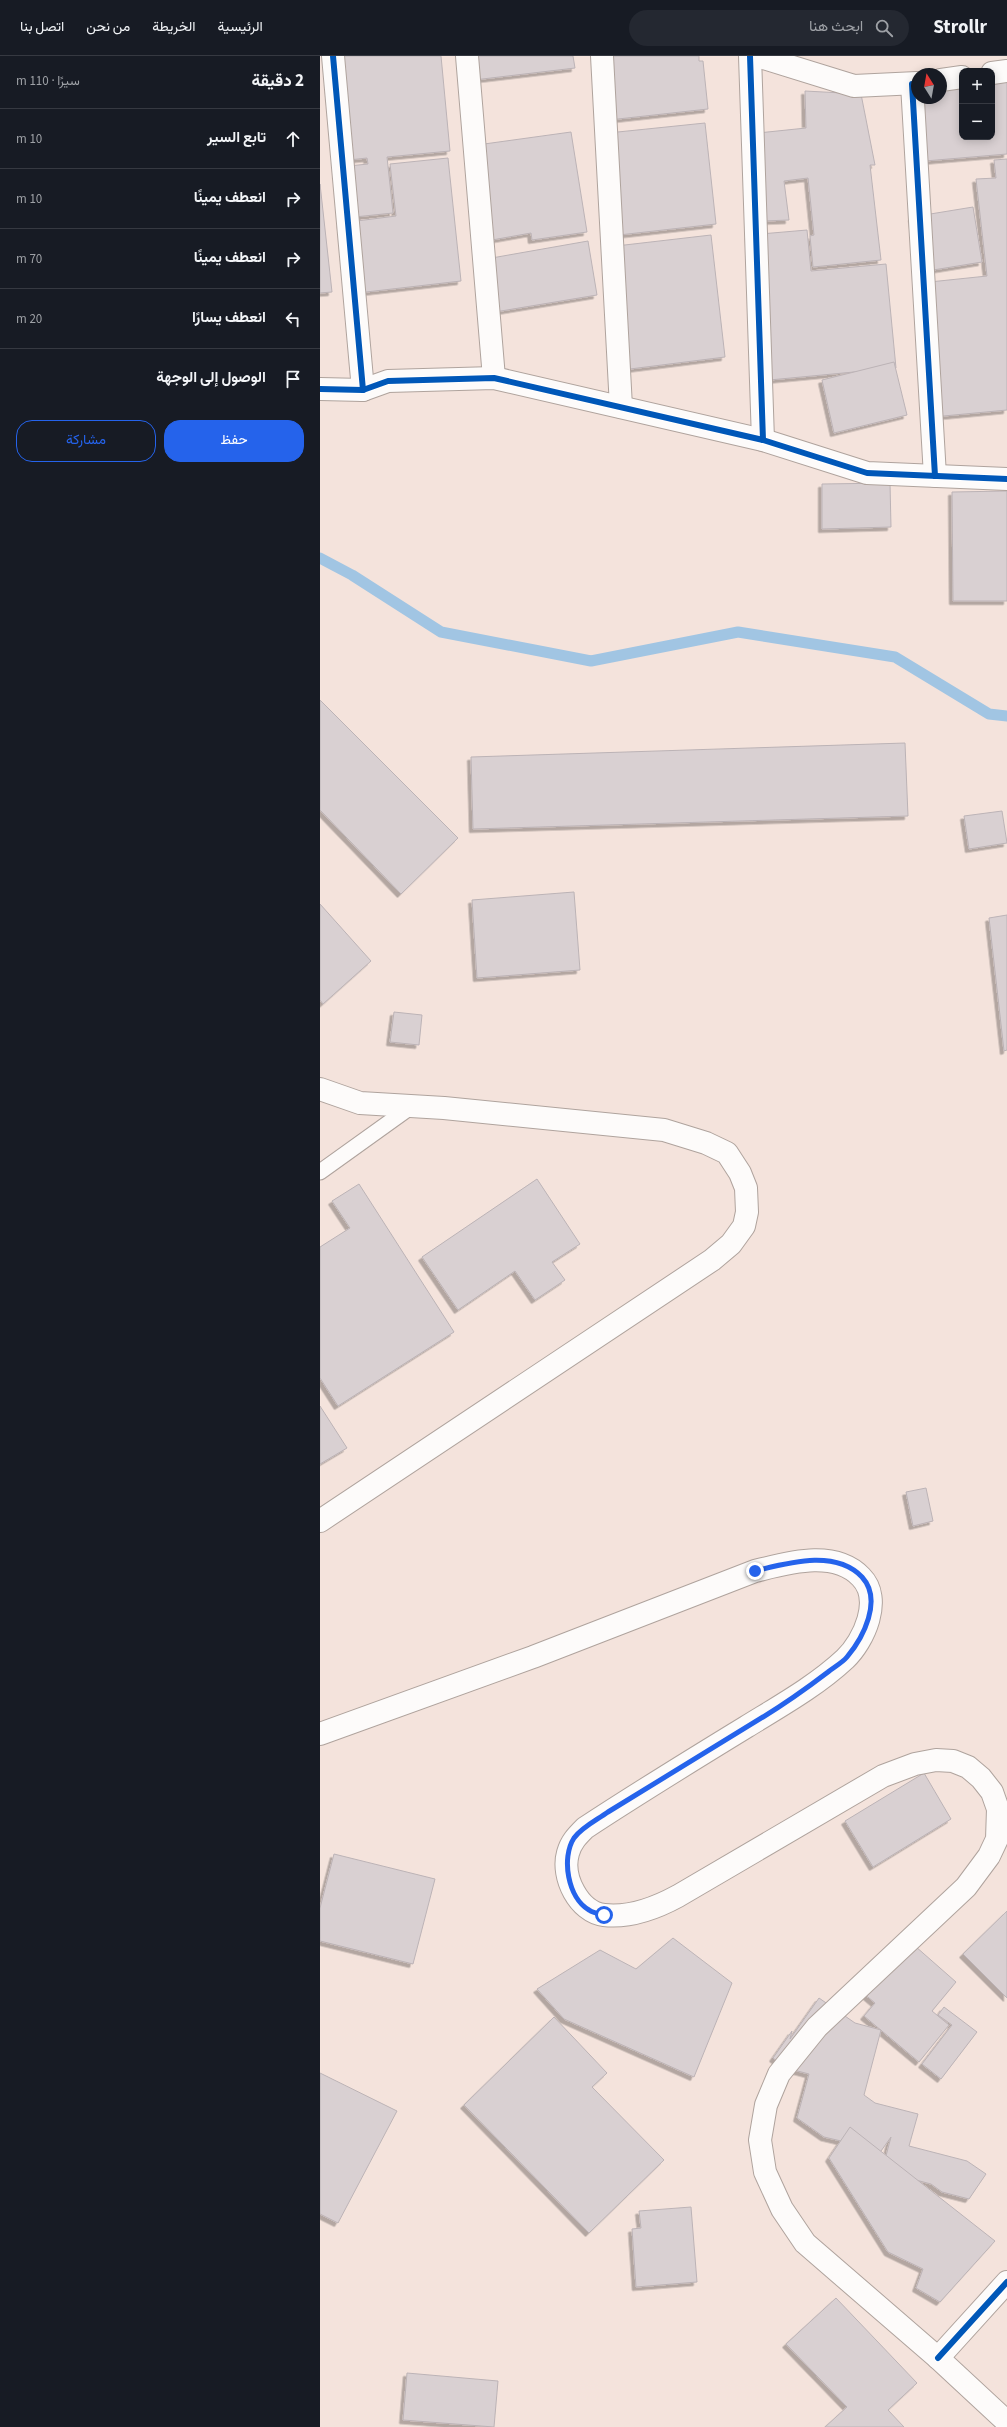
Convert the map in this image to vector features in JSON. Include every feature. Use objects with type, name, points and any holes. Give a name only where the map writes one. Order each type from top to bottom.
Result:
[{"type":"main road","points":[[333,56],[363,390]]},
{"type":"main road","points":[[467,56],[494,378]]},
{"type":"main road","points":[[602,56],[621,407]]},
{"type":"main road","points":[[750,56],[763,440]]},
{"type":"main road","points":[[757,56],[854,86],[911,84]]},
{"type":"main road","points":[[995,73],[1007,71]]},
{"type":"main road","points":[[947,79],[959,77]]},
{"type":"main road","points":[[915,104],[935,476]]},
{"type":"main road","points":[[320,389],[363,390],[388,381],[494,378],[763,440],[867,473],[1007,479]]},
{"type":"main road","points":[[320,1089],[360,1103],[412,1106],[664,1130],[706,1143],[727,1154],[740,1173],[746,1188],[747,1212],[744,1226],[731,1244],[712,1260],[320,1521]]},
{"type":"main road","points":[[320,1734],[533,1657],[755,1571],[787,1564],[812,1561],[833,1562],[851,1569],[862,1578],[869,1590],[870,1606],[867,1622],[861,1636],[846,1658],[799,1694],[585,1828],[574,1838],[568,1854],[567,1868],[571,1884],[578,1899],[588,1910],[604,1915],[626,1915],[656,1908],[883,1776],[915,1764],[936,1760],[953,1761],[968,1767],[981,1778],[992,1792],[998,1809],[999,1826],[998,1839],[989,1856],[966,1887],[817,2027],[779,2074],[766,2105],[760,2140],[765,2172],[782,2209],[805,2243],[938,2358],[1000,2422]]},
{"type":"main road","points":[[938,2358],[1007,2282]]},
{"type":"lane","points":[[320,1172],[412,1106]]},
{"type":"building","points":[[330,56],[441,56],[450,151],[387,157],[393,213],[345,218],[339,167],[368,164],[367,158],[340,161]]},
{"type":"building","points":[[472,56],[573,56],[575,68],[474,80]]},
{"type":"building","points":[[603,56],[699,56],[699,61],[703,61],[708,109],[609,120]]},
{"type":"building","points":[[1007,82],[1007,154],[925,161],[920,104],[947,104],[947,87],[959,86],[959,140],[995,140],[995,83]]},
{"type":"building","points":[[805,91],[861,94],[875,165],[870,165],[881,260],[813,267],[810,236],[814,235],[808,178],[784,181],[789,220],[764,221],[758,133],[806,128]]},
{"type":"building","points":[[705,123],[716,224],[619,235],[608,133]]},
{"type":"building","points":[[571,132],[587,232],[532,240],[531,233],[492,240],[477,145]]},
{"type":"building","points":[[448,158],[461,281],[349,294],[341,223],[396,216],[390,164]]},
{"type":"building","points":[[1007,159],[1007,410],[933,417],[920,283],[987,276],[976,179],[996,178],[994,160]]},
{"type":"building","points":[[320,184],[332,292],[320,293]]},
{"type":"building","points":[[973,207],[982,262],[921,272],[912,217]]},
{"type":"building","points":[[807,230],[811,271],[886,264],[896,368],[759,381],[749,235]]},
{"type":"building","points":[[711,235],[725,357],[630,369],[616,246]]},
{"type":"building","points":[[588,241],[597,295],[495,312],[486,259]]},
{"type":"building","points":[[894,362],[907,415],[834,433],[822,380]]},
{"type":"building","points":[[890,483],[891,527],[822,529],[822,484]]},
{"type":"building","points":[[1007,491],[1007,601],[953,601],[952,492]]},
{"type":"building","points":[[320,700],[458,838],[401,894],[320,810]]},
{"type":"building","points":[[905,743],[908,816],[473,829],[471,757]]},
{"type":"building","points":[[1002,811],[1007,843],[969,849],[964,816]]},
{"type":"building","points":[[574,892],[580,970],[477,978],[472,900]]},
{"type":"building","points":[[320,904],[371,961],[323,1004],[320,1000]]},
{"type":"building","points":[[1007,915],[1007,1050],[1004,1051],[989,918]]},
{"type":"building","points":[[394,1012],[422,1015],[419,1045],[390,1042]]},
{"type":"building","points":[[537,1179],[580,1244],[552,1262],[565,1280],[535,1300],[515,1271],[458,1310],[422,1257]]},
{"type":"building","points":[[359,1184],[454,1332],[338,1406],[320,1378],[320,1247],[350,1228],[332,1201]]},
{"type":"building","points":[[320,1406],[347,1448],[320,1464]]},
{"type":"building","points":[[926,1488],[933,1521],[913,1526],[906,1492]]},
{"type":"building","points":[[924,1773],[951,1819],[873,1867],[845,1821]]},
{"type":"building","points":[[334,1854],[435,1879],[413,1964],[320,1941],[320,1908]]},
{"type":"building","points":[[1007,1911],[1007,1998],[963,1954]]},
{"type":"building","points":[[673,1938],[732,1983],[694,2077],[564,2019],[537,1989],[600,1950],[636,1969]]},
{"type":"building","points":[[907,1939],[956,1982],[932,2011],[949,2025],[919,2062],[864,2016],[875,2003],[862,1992]]},
{"type":"building","points":[[819,1998],[855,2023],[881,2030],[864,2095],[875,2103],[918,2114],[909,2146],[967,2161],[986,2174],[969,2199],[942,2192],[931,2184],[882,2171],[891,2137],[876,2158],[858,2153],[841,2141],[824,2137],[797,2118],[809,2074],[786,2068],[773,2058],[792,2031],[790,2039]]},
{"type":"building","points":[[944,2007],[977,2032],[941,2079],[922,2064],[952,2025],[938,2015]]},
{"type":"building","points":[[554,2017],[607,2073],[592,2087],[664,2160],[589,2233],[464,2105]]},
{"type":"building","points":[[320,2073],[397,2111],[338,2223],[320,2214]]},
{"type":"building","points":[[850,2127],[995,2241],[940,2302],[916,2288],[923,2269],[888,2252],[829,2158]]},
{"type":"building","points":[[691,2207],[697,2282],[636,2287],[632,2229],[641,2228],[639,2211]]},
{"type":"building","points":[[836,2298],[917,2383],[888,2410],[904,2427],[825,2427],[847,2407],[786,2344]]},
{"type":"building","points":[[407,2373],[498,2381],[494,2427],[403,2420]]},
{"type":"waterway","points":[[320,558],[352,575],[441,632],[591,661],[738,632],[895,657],[989,714],[1007,716]]},
{"type":"cycle path","points":[[333,56],[363,390]]},
{"type":"cycle path","points":[[750,56],[763,440]]},
{"type":"cycle path","points":[[913,104],[935,476]]},
{"type":"cycle path","points":[[320,389],[363,390],[388,381],[494,378],[763,440],[867,473],[1007,479]]},
{"type":"cycle path","points":[[938,2358],[1007,2282]]},
{"type":"route","points":[[604,1915],[588,1910],[578,1899],[571,1884],[567,1868],[568,1854],[574,1838],[585,1828],[608,1812],[799,1694],[846,1658],[861,1636],[867,1622],[870,1606],[869,1590],[862,1578],[851,1569],[833,1562],[812,1561],[787,1564],[755,1571]]}]
